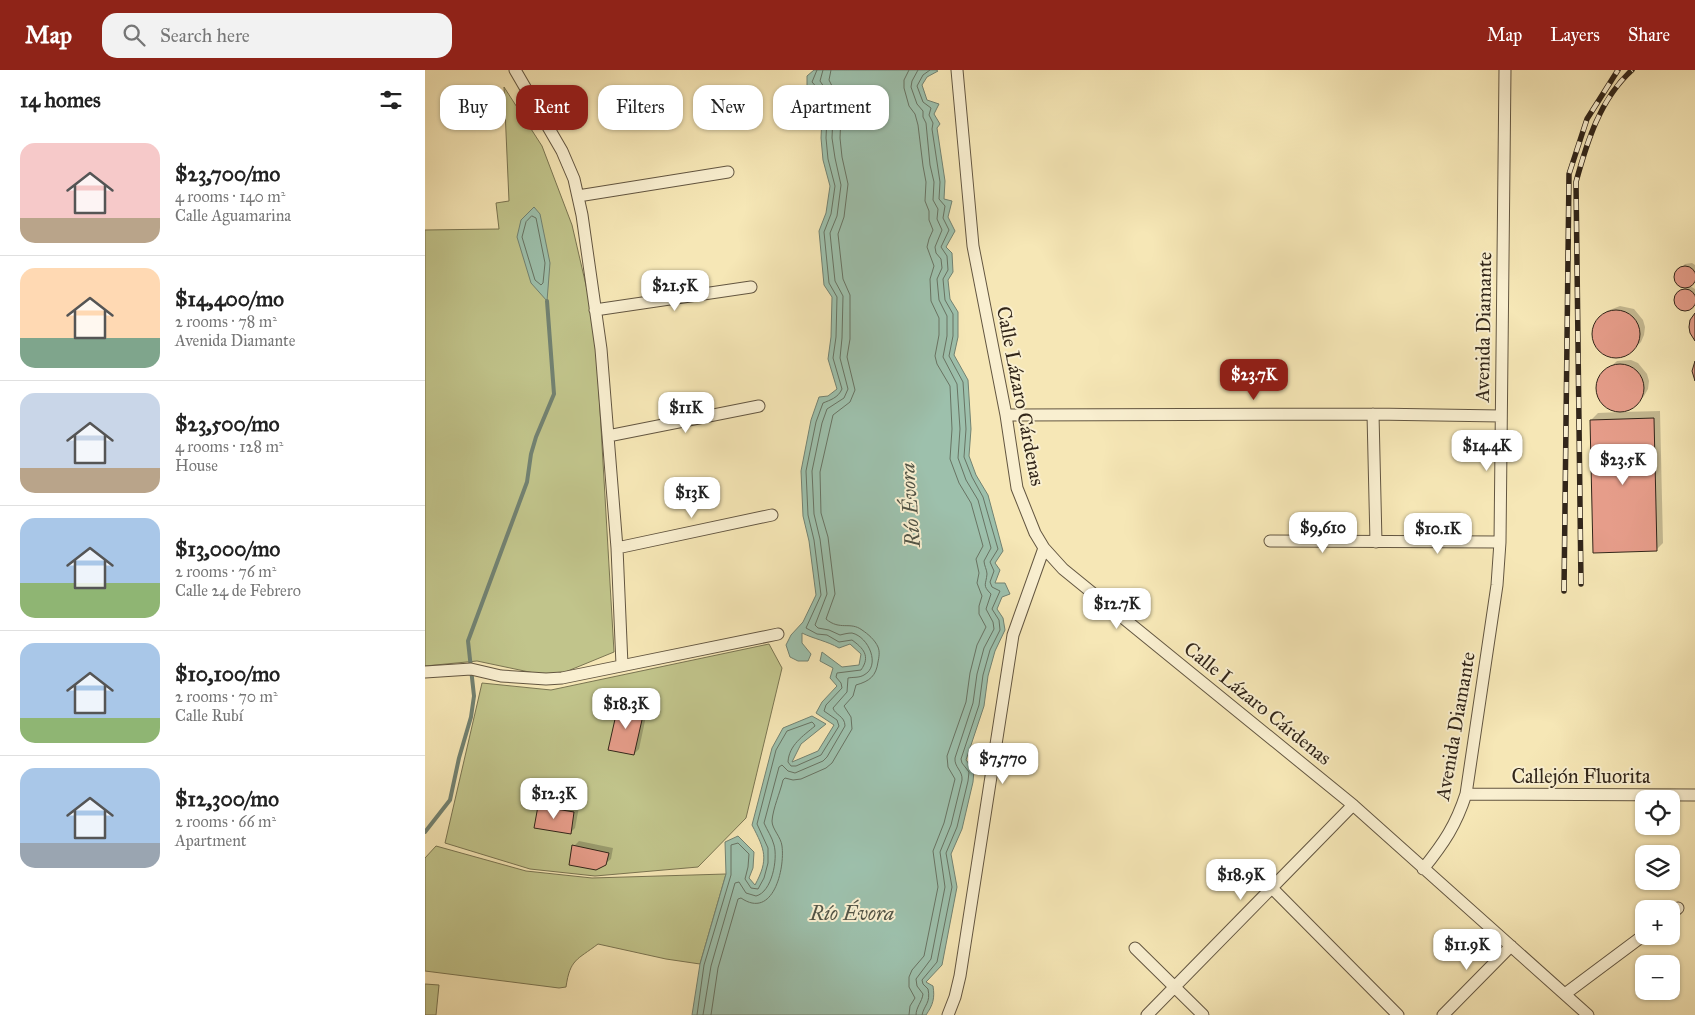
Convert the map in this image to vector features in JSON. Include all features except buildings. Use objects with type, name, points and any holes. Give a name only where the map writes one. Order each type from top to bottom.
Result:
[{"type":"street","points":[[515,70],[562,151],[574,179],[582,215],[601,349],[617,548],[622,665]]},
{"type":"street","name":"Calle Lázaro Cárdenas","points":[[957,70],[973,246],[1007,414],[1017,488],[1028,518],[1044,548],[1063,569],[1353,805],[1587,1015]]},
{"type":"street","name":"Avenida Diamante","points":[[1423,869],[1452,830],[1466,794],[1496,595],[1500,542],[1505,70]]},
{"type":"street","points":[[578,196],[728,172]]},
{"type":"street","points":[[595,310],[751,287]]},
{"type":"street","points":[[608,436],[759,406]]},
{"type":"street","points":[[1007,414],[1501,416]]},
{"type":"street","points":[[1373,414],[1376,542]]},
{"type":"street","points":[[617,548],[772,515]]},
{"type":"street","points":[[1270,541],[1500,542]]},
{"type":"street","points":[[948,1015],[955,998],[960,976],[1013,635],[1044,548]]},
{"type":"street","points":[[425,672],[471,670],[501,676],[546,679],[562,678],[778,634]]},
{"type":"street","name":"Callejón Fluorita","points":[[1466,794],[1695,795]]},
{"type":"street","points":[[1147,1015],[1353,805]]},
{"type":"street","points":[[1272,888],[1398,1015]]},
{"type":"street","points":[[1565,994],[1635,941]]},
{"type":"street","points":[[1443,1015],[1511,946]]},
{"type":"street","points":[[1135,948],[1203,1015]]},
{"type":"green space","points":[[506,90],[516,106],[516,130],[532,130],[542,146],[572,225],[595,324],[614,652],[553,677],[477,661],[425,666],[425,230],[499,229],[496,203],[509,201]]},
{"type":"green space","points":[[769,644],[782,668],[746,818],[698,867],[595,876],[530,869],[445,843],[482,683],[551,690]]},
{"type":"green space","points":[[436,846],[526,871],[592,878],[726,874],[700,964],[666,959],[598,944],[572,965],[566,987],[559,988],[425,971],[425,858]]},
{"type":"green space","points":[[425,984],[439,985],[436,1015],[425,1015]]},
{"type":"water","name":"Río Évora","points":[[814,70],[938,71],[927,77],[922,85],[927,100],[939,104],[934,114],[940,124],[937,128],[945,181],[944,199],[952,201],[948,217],[955,231],[946,247],[952,253],[953,272],[948,280],[950,299],[958,312],[958,337],[954,355],[968,380],[971,429],[969,456],[976,475],[988,495],[1003,551],[995,563],[1000,570],[995,583],[1005,583],[1010,594],[1002,597],[997,609],[1003,618],[1005,630],[995,651],[988,676],[984,706],[966,760],[974,770],[962,829],[951,854],[957,887],[942,965],[926,982],[933,986],[934,998],[926,1015],[692,1015],[700,964],[726,874],[725,842],[738,836],[754,852],[753,868],[749,878],[755,885],[762,868],[764,855],[752,825],[772,748],[783,728],[812,716],[826,724],[801,744],[792,762],[818,751],[834,725],[816,713],[822,702],[837,686],[830,678],[833,668],[820,661],[822,652],[842,667],[859,665],[861,654],[850,644],[839,648],[802,633],[802,643],[811,654],[808,661],[798,661],[790,657],[786,645],[791,635],[803,622],[816,595],[809,541],[803,516],[801,471],[811,420],[819,397],[828,396],[837,389],[828,359],[831,337],[832,297],[824,285],[819,231],[826,213],[830,186],[823,160],[821,130],[889,130],[889,85],[807,85],[807,76]]},
{"type":"water","points":[[534,207],[540,214],[550,263],[547,301],[531,283],[517,237],[521,220]]},
{"type":"waterway","points":[[425,832],[450,800],[459,758],[471,717],[474,696],[468,641],[527,482],[531,454],[536,437],[554,394],[547,301]]},
{"type":"railway","points":[[1564,591],[1569,174],[1587,119],[1618,70]]},
{"type":"railway","points":[[1581,584],[1576,182],[1596,122],[1611,94],[1632,70]]}]
